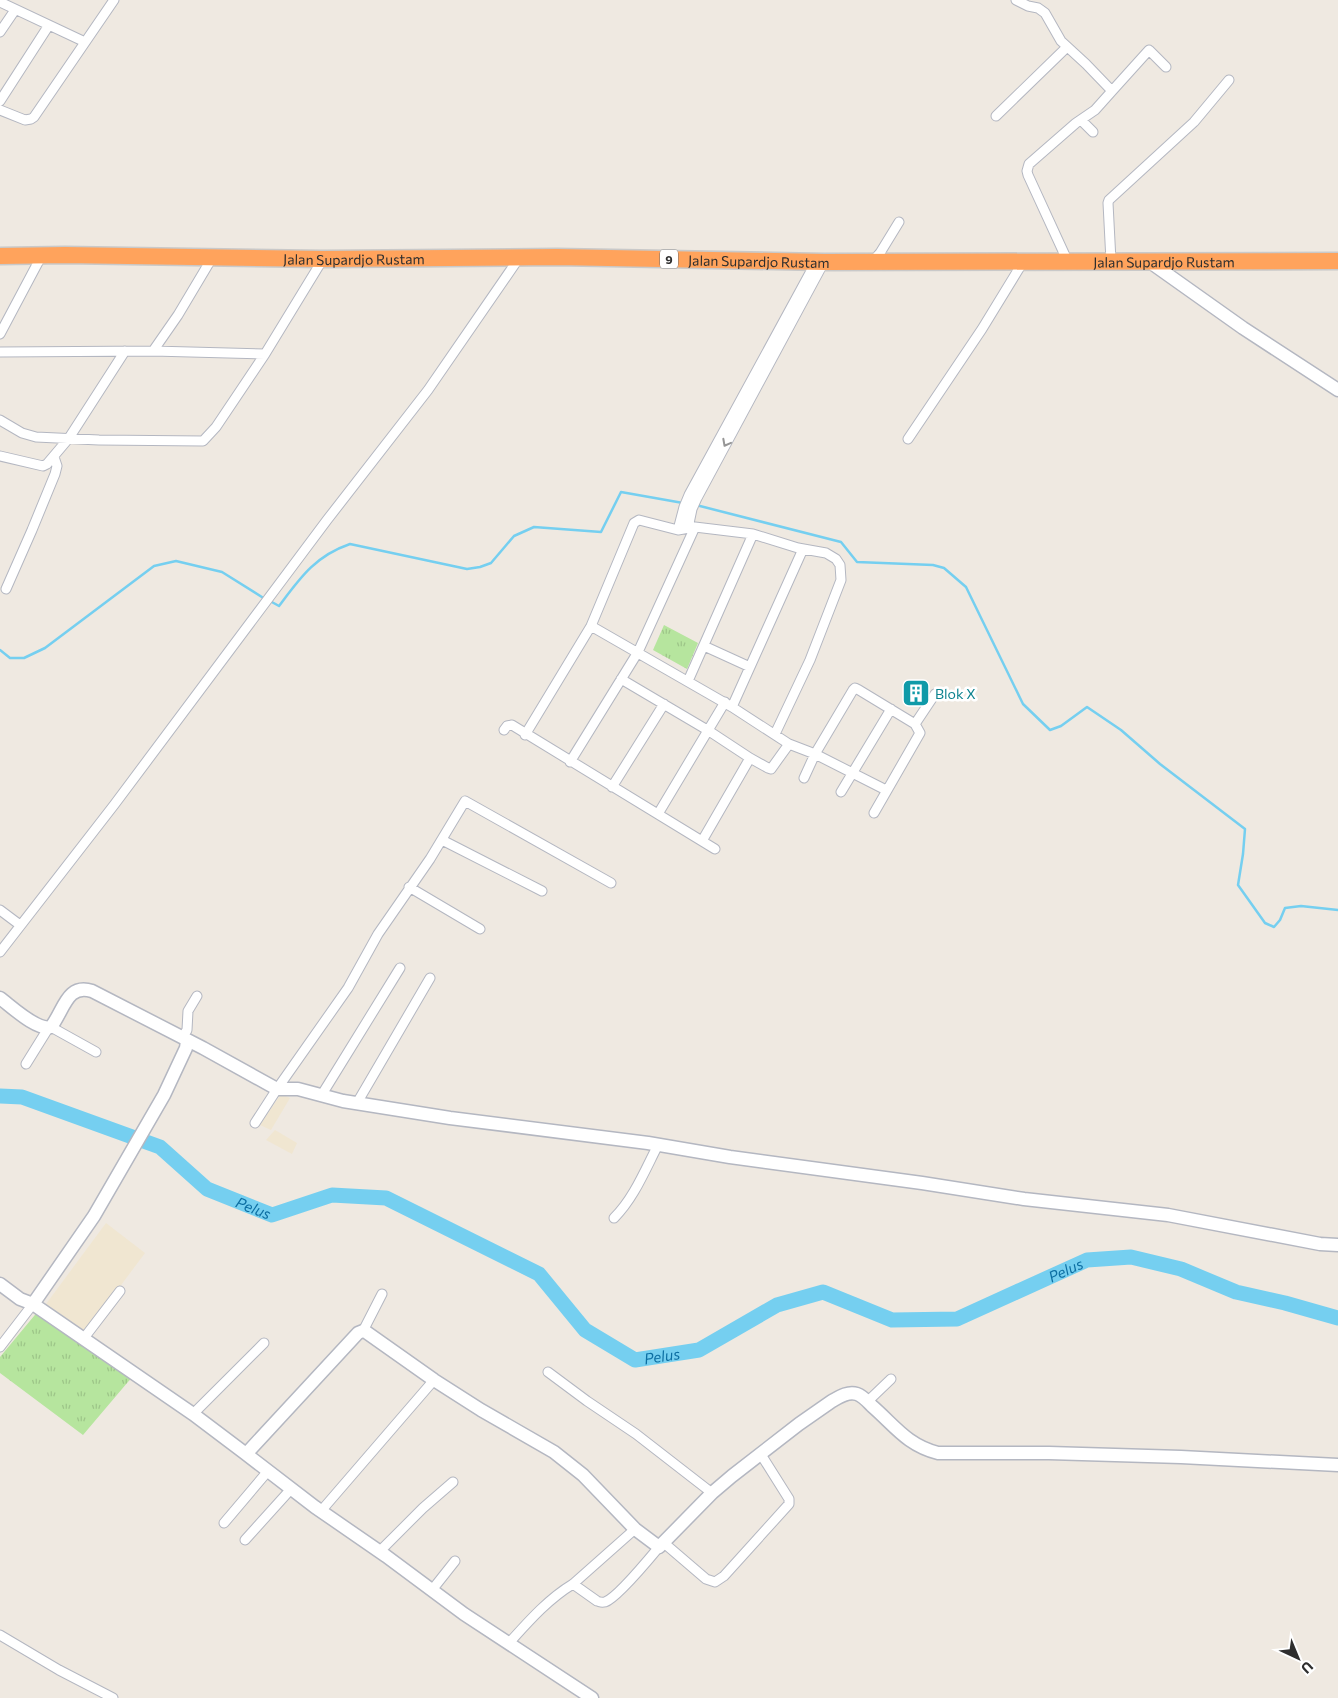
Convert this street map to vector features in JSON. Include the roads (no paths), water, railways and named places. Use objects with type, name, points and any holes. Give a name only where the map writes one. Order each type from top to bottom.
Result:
[{"type":"highway","name":"Jalan Supardjo Rustam","points":[[0,256],[323,259],[557,257],[820,262],[1338,261]]},
{"type":"street","points":[[0,110],[25,120],[31,120],[114,0]]},
{"type":"street","points":[[1016,0],[1038,8],[1045,13],[1061,41],[1112,90]]},
{"type":"street","points":[[0,2],[85,42]]},
{"type":"street","points":[[0,32],[15,10]]},
{"type":"street","points":[[0,101],[49,25]]},
{"type":"street","points":[[996,116],[1067,47]]},
{"type":"street","points":[[1068,262],[1027,171],[1029,164],[1095,110],[1149,50],[1166,67]]},
{"type":"street","points":[[1111,261],[1109,200],[1194,122],[1230,80]]},
{"type":"street","points":[[1081,120],[1093,132]]},
{"type":"street","points":[[872,262],[880,254],[899,222]]},
{"type":"street","points":[[0,334],[42,255]]},
{"type":"street","points":[[153,351],[212,258]]},
{"type":"street","points":[[0,952],[114,805],[327,520],[428,390],[519,258]]},
{"type":"street","points":[[0,420],[29,435],[69,438],[203,441],[216,427],[265,354],[323,259]]},
{"type":"street","points":[[570,762],[638,652],[687,528],[688,508],[693,497],[820,262]]},
{"type":"street","points":[[908,439],[982,329],[1023,262]]},
{"type":"street","points":[[1150,262],[1243,328],[1338,390]]},
{"type":"street","points":[[0,352],[153,351],[265,354]]},
{"type":"street","points":[[0,456],[43,466],[54,458],[125,352]]},
{"type":"street","points":[[6,589],[55,474],[57,466],[54,458]]},
{"type":"street","points":[[525,735],[590,626],[634,523],[641,520],[687,528],[754,534],[803,549],[826,553],[836,559],[840,565],[841,580],[810,660],[775,734]]},
{"type":"street","points":[[688,681],[754,534]]},
{"type":"street","points":[[658,814],[709,731],[729,704],[750,667],[803,549]]},
{"type":"street","points":[[590,626],[729,704],[789,744],[815,754],[886,790]]},
{"type":"street","points":[[704,646],[750,667]]},
{"type":"street","points":[[622,679],[768,768],[771,768],[789,744]]},
{"type":"street","points":[[804,778],[815,754],[855,688],[915,724],[920,733],[874,813]]},
{"type":"street","points":[[915,724],[935,694]]},
{"type":"street","points":[[612,787],[664,704]]},
{"type":"street","points":[[841,792],[891,709]]},
{"type":"street","points":[[504,730],[507,726],[512,726],[715,849]]},
{"type":"street","points":[[702,841],[750,758]]},
{"type":"street","points":[[255,1124],[277,1089],[348,988],[378,934],[442,840],[465,801],[611,883]]},
{"type":"street","points":[[442,840],[542,891]]},
{"type":"street","points":[[409,887],[480,929]]},
{"type":"street","points":[[0,910],[20,925]]},
{"type":"street","points":[[322,1096],[400,968]]},
{"type":"street","points":[[357,1103],[430,978]]},
{"type":"street","points":[[26,1064],[71,995],[76,990],[83,988],[102,995],[277,1089],[298,1089],[357,1103],[450,1118],[658,1145],[730,1158],[922,1183],[1024,1199],[1168,1215],[1320,1244],[1338,1244]]},
{"type":"street","points":[[0,1347],[33,1304],[94,1216],[164,1095],[186,1048],[188,1011],[197,996]]},
{"type":"street","points":[[0,998],[41,1027],[50,1027],[96,1052]]},
{"type":"street","points":[[614,1218],[635,1190],[658,1145]]},
{"type":"street","points":[[0,1284],[20,1299],[33,1304],[84,1338],[193,1414],[321,1511],[380,1551],[432,1590],[592,1698]]},
{"type":"street","points":[[84,1338],[120,1291]]},
{"type":"street","points":[[246,1454],[358,1333],[363,1331],[382,1294]]},
{"type":"street","points":[[363,1331],[371,1334],[406,1362],[489,1415],[554,1452],[583,1475],[635,1529],[662,1545],[706,1579],[715,1582],[724,1576],[790,1504],[789,1499],[760,1453]]},
{"type":"street","points":[[193,1414],[264,1343]]},
{"type":"street","points":[[548,1372],[636,1434],[712,1493]]},
{"type":"street","points":[[867,1402],[891,1379]]},
{"type":"street","points":[[321,1511],[434,1380]]},
{"type":"street","points":[[573,1584],[597,1601],[607,1602],[712,1493],[760,1453],[841,1396],[856,1394],[882,1414],[907,1439],[924,1449],[938,1453],[1181,1457],[1338,1466]]},
{"type":"street","points":[[224,1523],[268,1471]]},
{"type":"street","points":[[380,1551],[423,1508],[453,1482]]},
{"type":"street","points":[[245,1540],[291,1488]]},
{"type":"street","points":[[509,1643],[530,1618],[573,1584],[635,1529]]},
{"type":"street","points":[[432,1590],[455,1561]]},
{"type":"street","points":[[0,1635],[59,1670],[114,1698]]},
{"type":"waterway","points":[[270,601],[279,606],[309,569],[327,555],[350,544],[467,569],[491,563],[514,536],[534,527],[601,532],[621,492],[683,503]]},
{"type":"waterway","points":[[696,505],[841,542],[857,562],[933,565],[944,568],[966,587],[1023,704],[1050,730],[1061,726],[1087,707],[1121,730],[1160,764],[1245,829],[1238,885],[1265,923],[1274,927],[1280,920],[1285,908],[1301,906],[1338,910]]},
{"type":"waterway","points":[[0,650],[10,658],[24,658],[45,648],[154,566],[176,561],[222,572],[265,599]]},
{"type":"waterway","name":"Pelus","points":[[0,1096],[22,1097],[160,1147],[207,1189],[272,1215],[332,1195],[386,1198],[539,1274],[585,1330],[635,1360],[699,1350],[777,1305],[823,1292],[892,1320],[957,1319],[1087,1260],[1131,1257],[1181,1269],[1236,1292],[1338,1318]]},
{"type":"place","name":"Blok X","points":[[916,693]]}]
